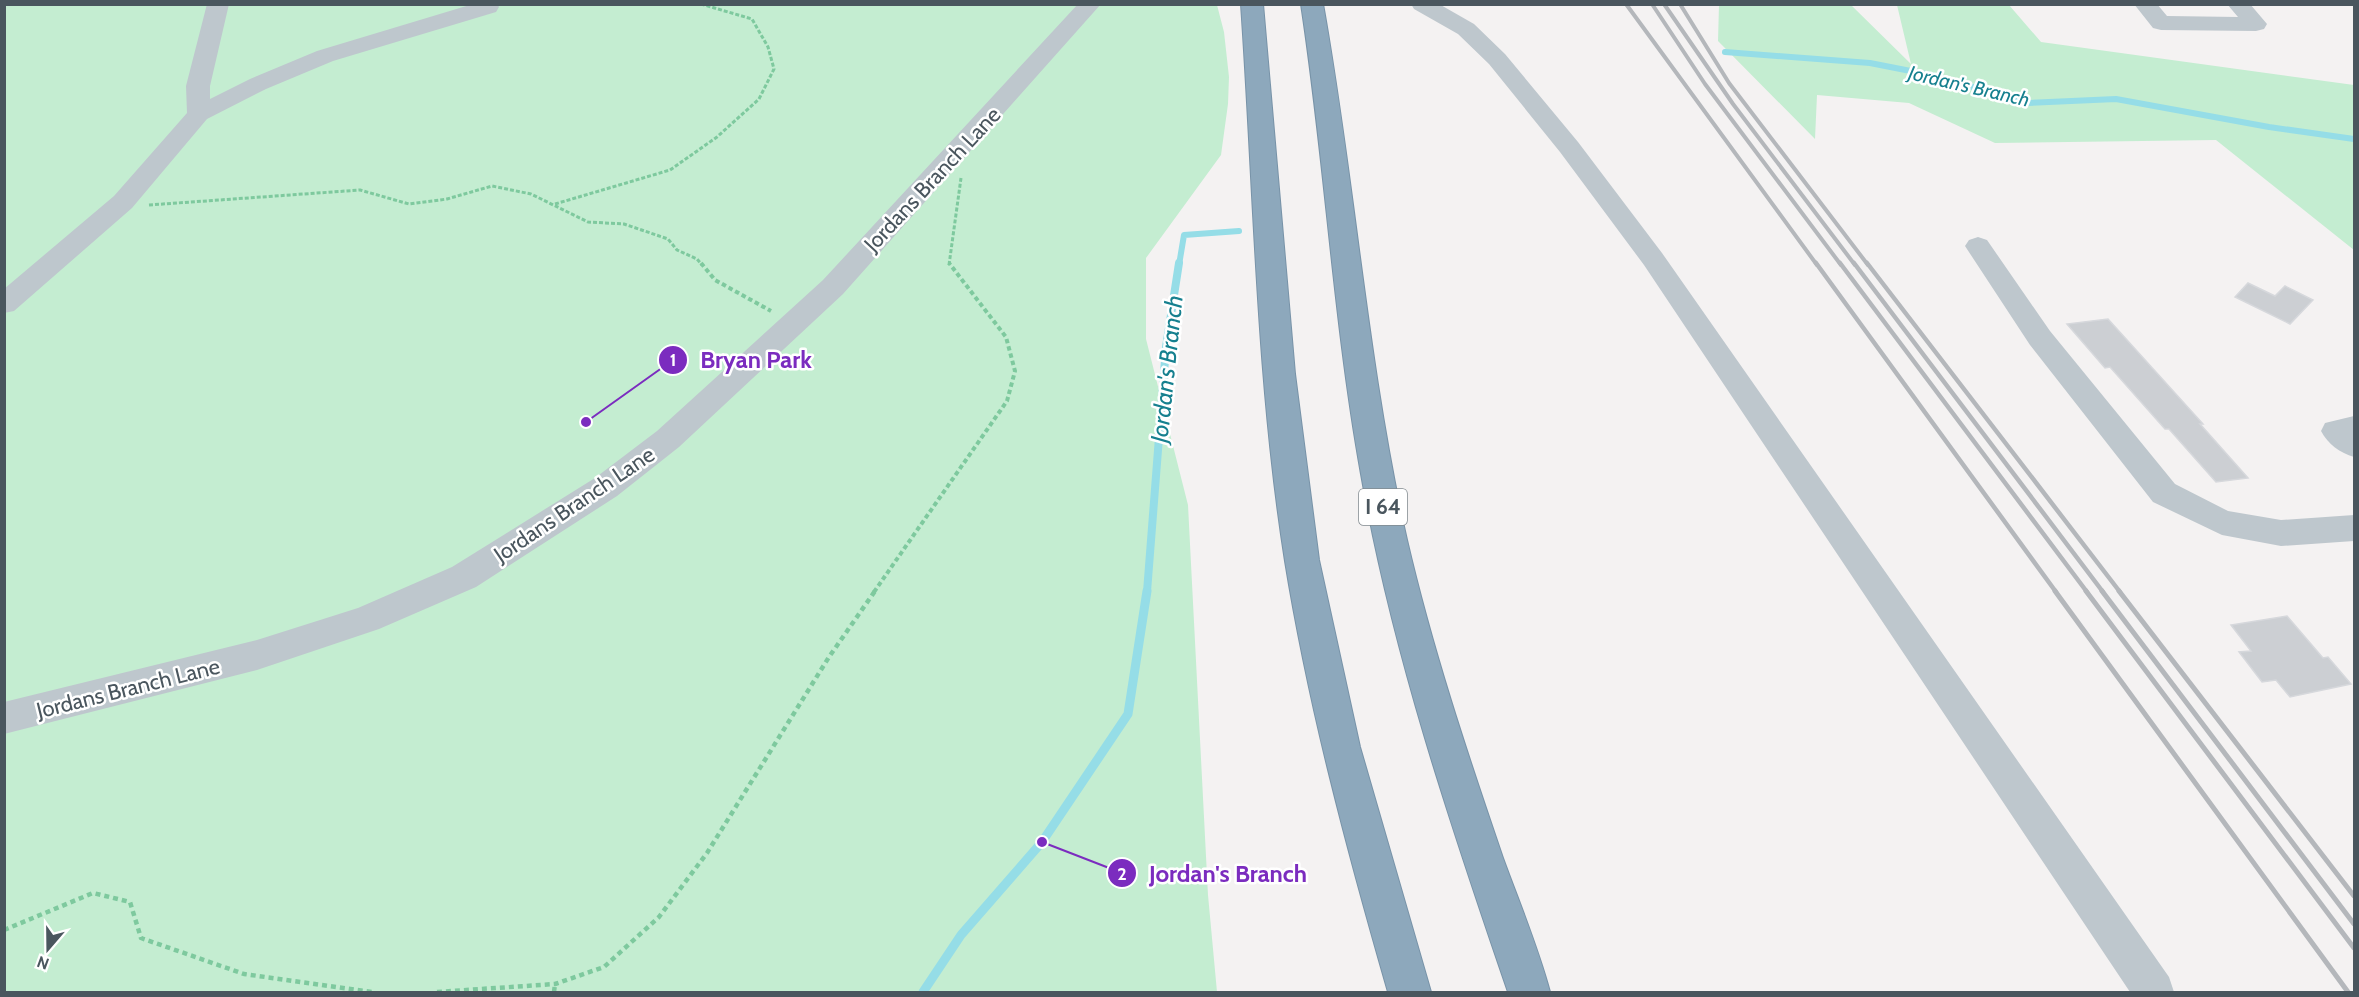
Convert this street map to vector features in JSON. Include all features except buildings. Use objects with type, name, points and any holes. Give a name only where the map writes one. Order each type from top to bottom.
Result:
[{"type":"highway","points":[[1252,4],[1278,347],[1293,498],[1321,659],[1352,790],[1410,993]]},
{"type":"highway","name":"I 64","points":[[1312,4],[1360,372],[1387,525],[1417,650],[1441,736],[1529,993]]},
{"type":"street","points":[[199,114],[198,86],[215,24],[218,4]]},
{"type":"street","points":[[449,4],[494,6]]},
{"type":"street","name":"Jordans Branch Lane","points":[[4,718],[257,655],[367,619],[465,578],[606,487],[668,439],[796,324],[1090,4]]},
{"type":"street","points":[[1422,4],[1466,29],[1497,58],[1569,147],[1653,259],[2154,993]]},
{"type":"street","points":[[2145,4],[2161,23],[2256,24],[2238,4]]},
{"type":"street","points":[[4,304],[123,202],[199,114],[258,84],[325,56],[494,6]]},
{"type":"street","points":[[1978,246],[2040,338],[2164,493],[2222,522],[2281,533],[2355,528]]},
{"type":"street","points":[[2355,427],[2337,430],[2355,446]]},
{"type":"path","points":[[554,204],[670,170],[717,137],[759,99],[774,69],[768,47],[752,19],[701,4]]},
{"type":"path","points":[[437,993],[555,984],[604,968],[659,917],[707,853],[829,657],[1007,401],[1015,371],[1006,337],[949,265],[962,180],[948,160]]},
{"type":"path","points":[[123,202],[166,205],[360,190],[409,204],[447,199],[492,186],[531,194],[588,222],[624,224],[668,239],[677,250],[697,260],[715,280],[796,324]]},
{"type":"path","points":[[4,930],[93,892],[130,902],[141,938],[244,974],[372,993]]},
{"type":"path","points":[[554,993],[555,984]]},
{"type":"green space","points":[[5,5],[1217,5],[1224,32],[1229,77],[1221,155],[1146,258],[1146,339],[1188,505],[1208,895],[1217,992],[5,992]]},
{"type":"green space","points":[[1719,5],[1851,5],[1911,64],[1897,5],[2009,5],[2041,42],[2354,85],[2354,250],[2216,140],[1995,143],[1909,103],[1817,95],[1815,139],[1718,41]]},
{"type":"waterway","name":"Jordan's Branch","points":[[1725,52],[1870,63],[1931,75],[2029,103],[2116,99],[2269,127],[2354,139]]},
{"type":"waterway","name":"Jordan's Branch","points":[[1179,265],[1184,235],[1239,231]]},
{"type":"waterway","name":"Jordan's Branch","points":[[1147,592],[1166,347],[1179,263]]},
{"type":"waterway","name":"Jordan's Branch","points":[[923,992],[961,935],[1042,842],[1128,714],[1147,591]]},
{"type":"railway","points":[[1626,4],[1817,265]]},
{"type":"railway","points":[[1652,4],[1705,84],[1841,265]]},
{"type":"railway","points":[[1664,4],[1733,104],[1855,265]]},
{"type":"railway","points":[[1680,4],[1729,83],[1868,265]]},
{"type":"railway","points":[[1816,263],[2056,592]]},
{"type":"railway","points":[[1840,263],[2087,592]]},
{"type":"railway","points":[[1854,263],[2103,592]]},
{"type":"railway","points":[[1867,263],[2120,592]]},
{"type":"railway","points":[[2055,591],[2348,992]]},
{"type":"railway","points":[[2086,591],[2354,948]]},
{"type":"railway","points":[[2102,591],[2354,924]]},
{"type":"railway","points":[[2119,591],[2354,896]]},
{"type":"place","name":"Bryan Park","points":[[586,422]]},
{"type":"place","name":"Jordan's Branch","points":[[1042,842]]}]
